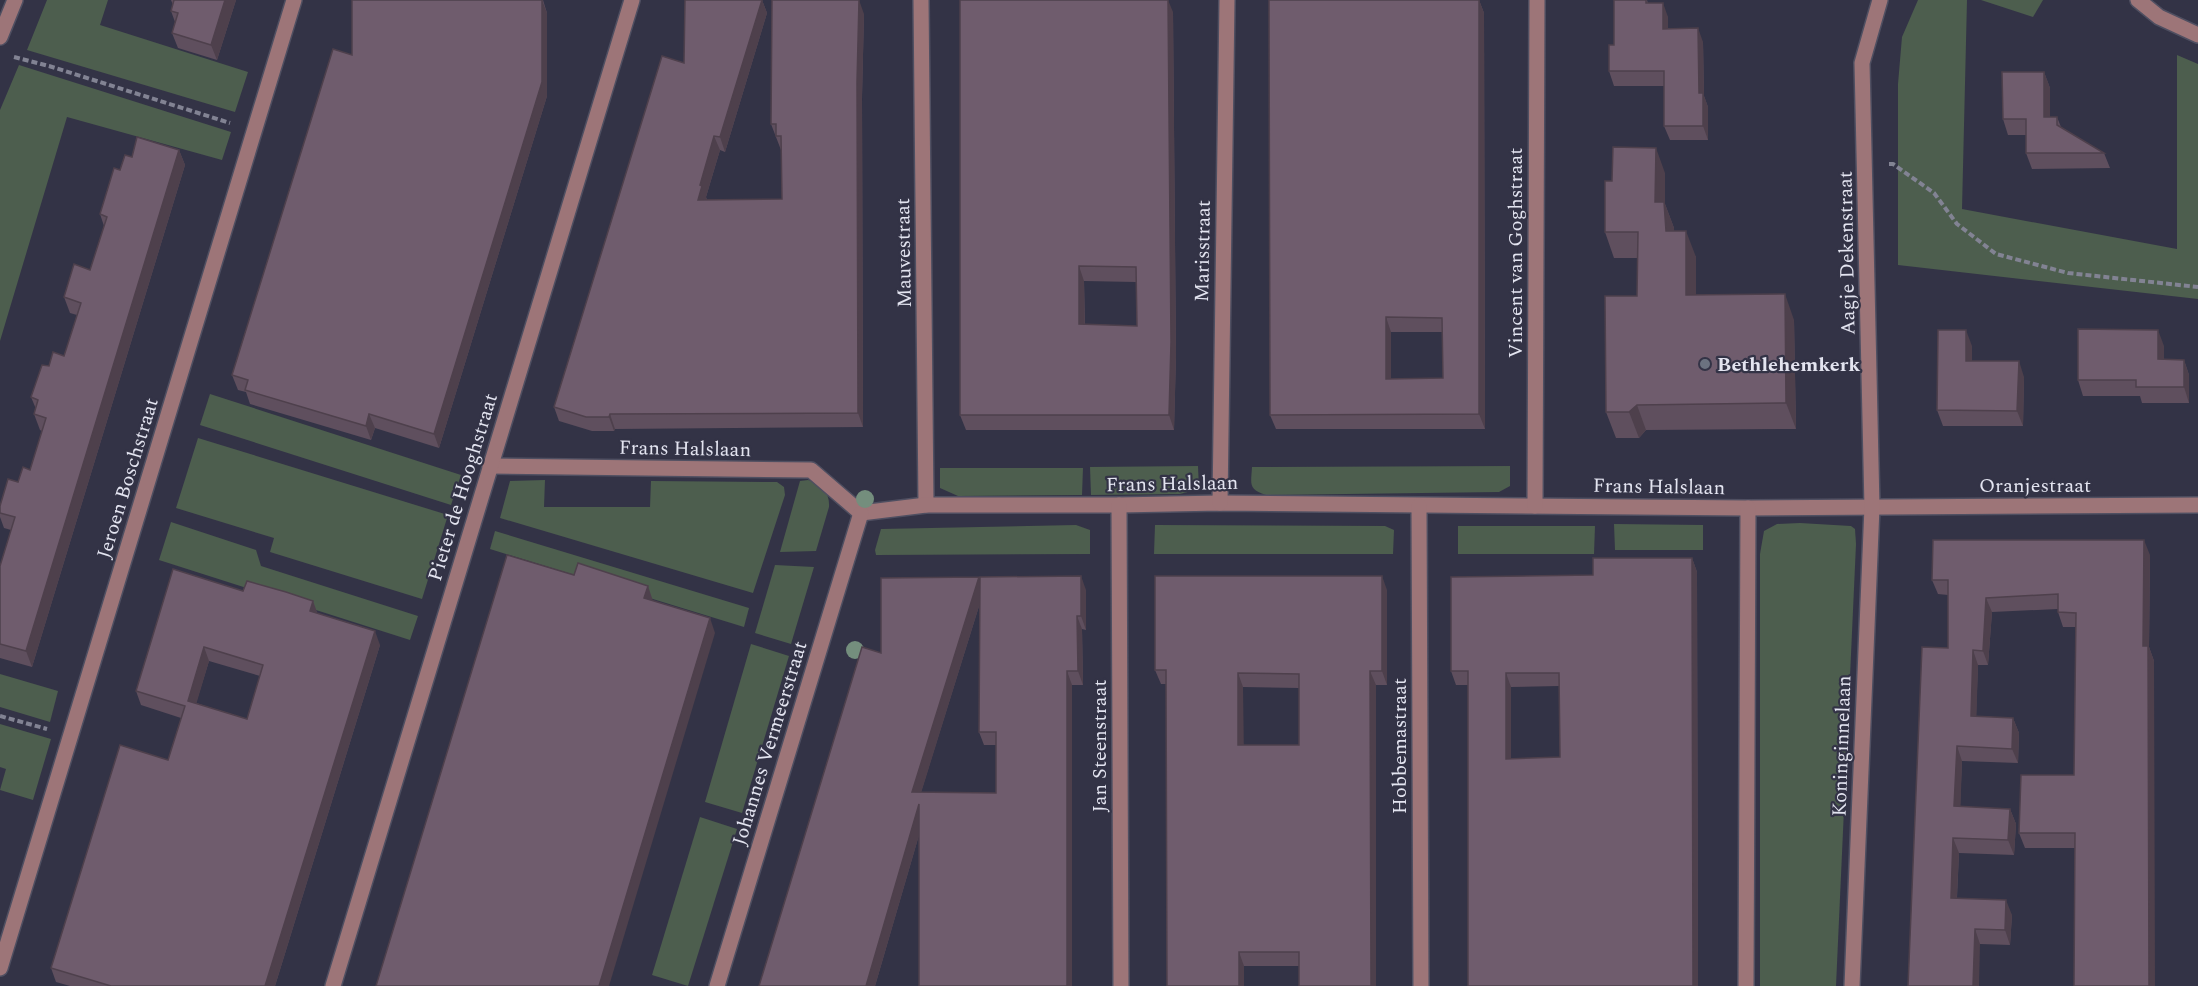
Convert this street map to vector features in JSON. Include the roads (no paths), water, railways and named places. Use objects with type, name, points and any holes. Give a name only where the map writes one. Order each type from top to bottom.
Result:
[{"type":"street","points":[[0,37],[15,0]]},
{"type":"street","name":"Jeroen Boschstraat","points":[[0,968],[294,0]]},
{"type":"street","name":"Pieter de Hooghstraat","points":[[333,986],[632,0]]},
{"type":"street","name":"Mauvestraat","points":[[921,0],[926,505]]},
{"type":"street","name":"Marisstraat","points":[[1220,503],[1227,0]]},
{"type":"street","name":"Vincent van Goghstraat","points":[[1535,506],[1537,0]]},
{"type":"street","name":"Aagje Dekenstraat","points":[[1872,507],[1862,63],[1880,0]]},
{"type":"street","points":[[2138,0],[2159,17],[2198,35]]},
{"type":"street","name":"Frans Halslaan","points":[[490,466],[812,470],[861,513],[926,505],[1119,506],[1220,503],[1872,507]]},
{"type":"street","name":"Oranjestraat","points":[[1872,507],[2198,504]]},
{"type":"street","name":"Jan Steenstraat","points":[[1119,506],[1121,986]]},
{"type":"street","name":"Hobbemastraat","points":[[1419,506],[1421,986]]},
{"type":"street","name":"Koninginnelaan","points":[[1852,986],[1872,507]]},
{"type":"street","points":[[1746,986],[1748,508]]},
{"type":"street","name":"Johannes Vermeerstraat","points":[[717,986],[861,513]]},
{"type":"place","name":"Bethlehemkerk","points":[[1705,364]]}]
